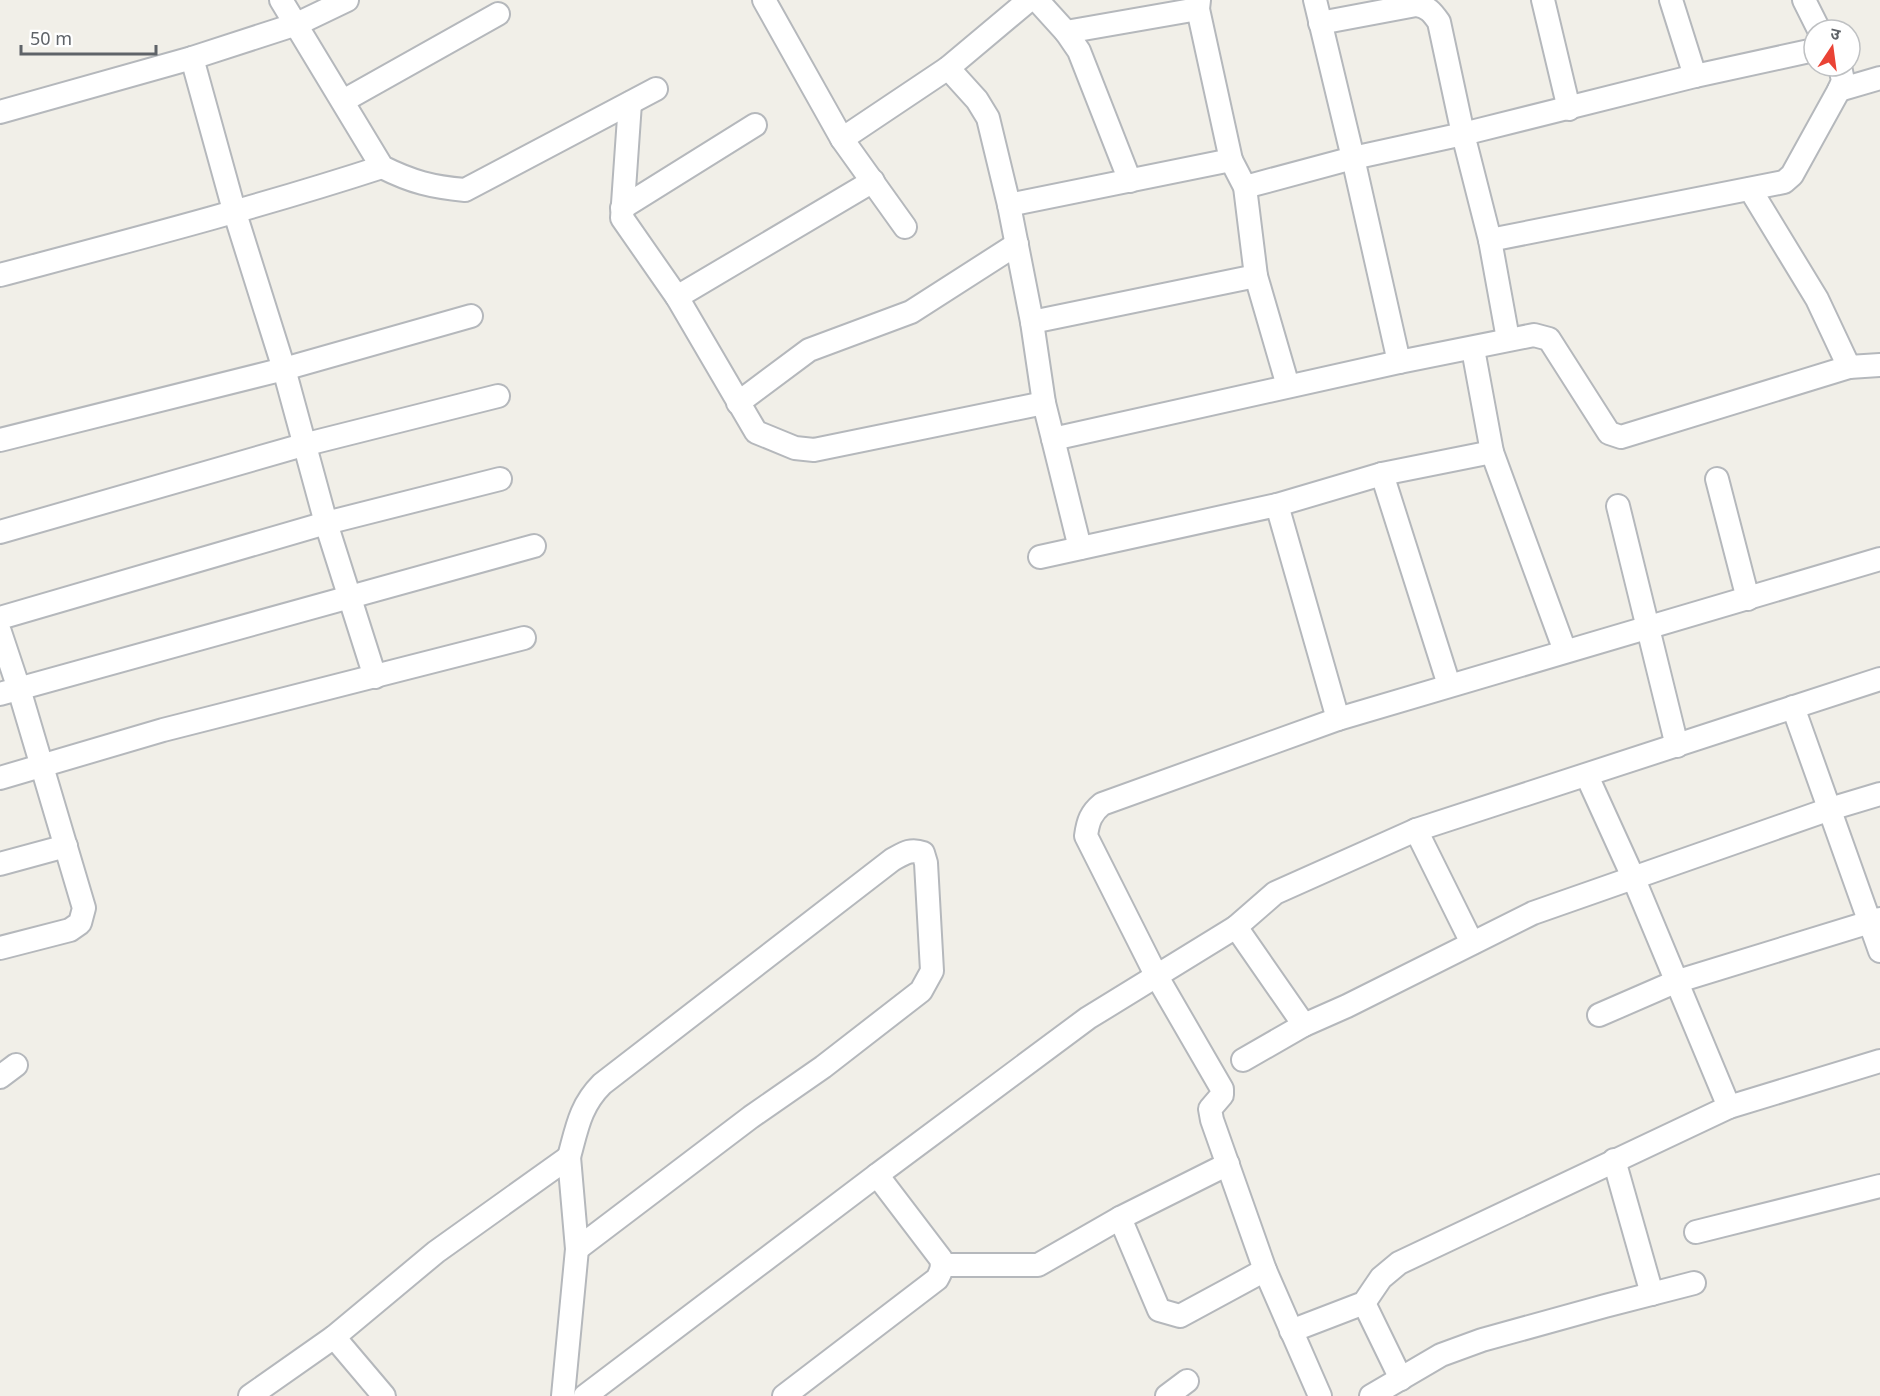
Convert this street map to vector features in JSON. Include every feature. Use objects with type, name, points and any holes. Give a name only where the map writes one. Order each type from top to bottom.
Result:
[{"type":"street","points":[[281,0],[382,167],[408,180],[436,188],[465,190],[656,89]]},
{"type":"street","points":[[0,112],[192,58],[297,24],[346,0]]},
{"type":"street","points":[[764,0],[842,139],[904,227]]},
{"type":"street","points":[[842,139],[948,68],[1029,0]]},
{"type":"street","points":[[1037,0],[1066,32],[1079,51],[1130,181]]},
{"type":"street","points":[[1315,0],[1399,362]]},
{"type":"street","points":[[1543,0],[1569,109]]},
{"type":"street","points":[[1671,0],[1695,76]]},
{"type":"street","points":[[1804,0],[1814,18]]},
{"type":"street","points":[[1066,32],[1199,4],[1231,160],[1245,187],[1256,276],[1288,386]]},
{"type":"street","points":[[1320,23],[1416,5],[1424,6],[1431,11],[1439,22],[1463,134],[1490,240],[1508,339]]},
{"type":"street","points":[[343,101],[498,14]]},
{"type":"street","points":[[1245,187],[1353,158],[1802,53]]},
{"type":"street","points":[[192,58],[234,210],[284,369],[326,523],[375,677]]},
{"type":"street","points":[[948,68],[977,100],[988,118],[1017,244],[1044,403],[1080,548]]},
{"type":"street","points":[[1490,240],[1784,182],[1792,175],[1839,90],[1842,78]]},
{"type":"street","points":[[1839,90],[1880,78]]},
{"type":"street","points":[[630,103],[622,218],[677,297],[756,432],[795,448],[814,450],[1044,403]]},
{"type":"street","points":[[622,208],[755,125]]},
{"type":"street","points":[[1009,205],[1231,160]]},
{"type":"street","points":[[0,274],[168,230],[382,167]]},
{"type":"street","points":[[677,297],[873,181]]},
{"type":"street","points":[[1750,189],[1817,299],[1849,367]]},
{"type":"street","points":[[738,403],[809,350],[911,312],[1017,244]]},
{"type":"street","points":[[1032,322],[1256,276]]},
{"type":"street","points":[[0,440],[284,369],[471,316]]},
{"type":"street","points":[[1053,439],[1399,362],[1534,335],[1549,339],[1609,434],[1621,437],[1849,367],[1880,365]]},
{"type":"street","points":[[1473,349],[1492,452],[1565,651]]},
{"type":"street","points":[[0,532],[303,445],[498,396]]},
{"type":"street","points":[[1040,557],[1277,505],[1382,474],[1492,452]]},
{"type":"street","points":[[1382,474],[1449,685]]},
{"type":"street","points":[[0,618],[326,523],[500,479]]},
{"type":"street","points":[[1717,480],[1748,599]]},
{"type":"street","points":[[1277,505],[1338,719]]},
{"type":"street","points":[[1618,506],[1677,746]]},
{"type":"street","points":[[10,692],[534,546]]},
{"type":"street","points":[[1320,1396],[1265,1270],[1210,1114],[1212,1105],[1222,1095],[1222,1089],[1156,975],[1086,836],[1092,813],[1102,804],[1338,719],[1880,559]]},
{"type":"street","points":[[0,632],[10,692],[41,767],[84,908],[80,923],[70,930],[0,948]]},
{"type":"street","points":[[0,778],[163,730],[524,638]]},
{"type":"street","points":[[585,1396],[1088,1018],[1236,927],[1275,893],[1416,830],[1880,679]]},
{"type":"street","points":[[1794,707],[1830,809],[1875,921],[1880,951]]},
{"type":"street","points":[[1587,776],[1633,877],[1729,1107]]},
{"type":"street","points":[[1244,1060],[1304,1025],[1533,913],[1830,809],[1880,794]]},
{"type":"street","points":[[1416,830],[1472,943]]},
{"type":"street","points":[[0,864],[66,846]]},
{"type":"street","points":[[564,1396],[577,1250],[569,1157],[583,1107],[602,1084],[892,860],[906,851],[915,850],[922,853],[926,863],[932,971],[921,991],[577,1250]]},
{"type":"street","points":[[1599,1015],[1675,982],[1875,921]]},
{"type":"street","points":[[1236,927],[1304,1025]]},
{"type":"street","points":[[1291,1331],[1364,1303],[1381,1278],[1399,1263],[1729,1107],[1880,1060]]},
{"type":"street","points":[[250,1396],[334,1337],[436,1252],[569,1157]]},
{"type":"street","points":[[1614,1160],[1652,1294]]},
{"type":"street","points":[[942,1265],[1038,1265],[1120,1218],[1228,1164]]},
{"type":"street","points":[[784,1396],[937,1279],[942,1265],[941,1259],[877,1175]]},
{"type":"street","points":[[1696,1232],[1880,1186]]},
{"type":"street","points":[[1120,1218],[1159,1310],[1167,1314],[1180,1316],[1265,1270]]},
{"type":"street","points":[[1371,1396],[1441,1355],[1482,1340],[1694,1283]]},
{"type":"street","points":[[1364,1303],[1401,1379]]},
{"type":"street","points":[[334,1337],[384,1396]]},
{"type":"street","points":[[1167,1396],[1187,1381]]}]
